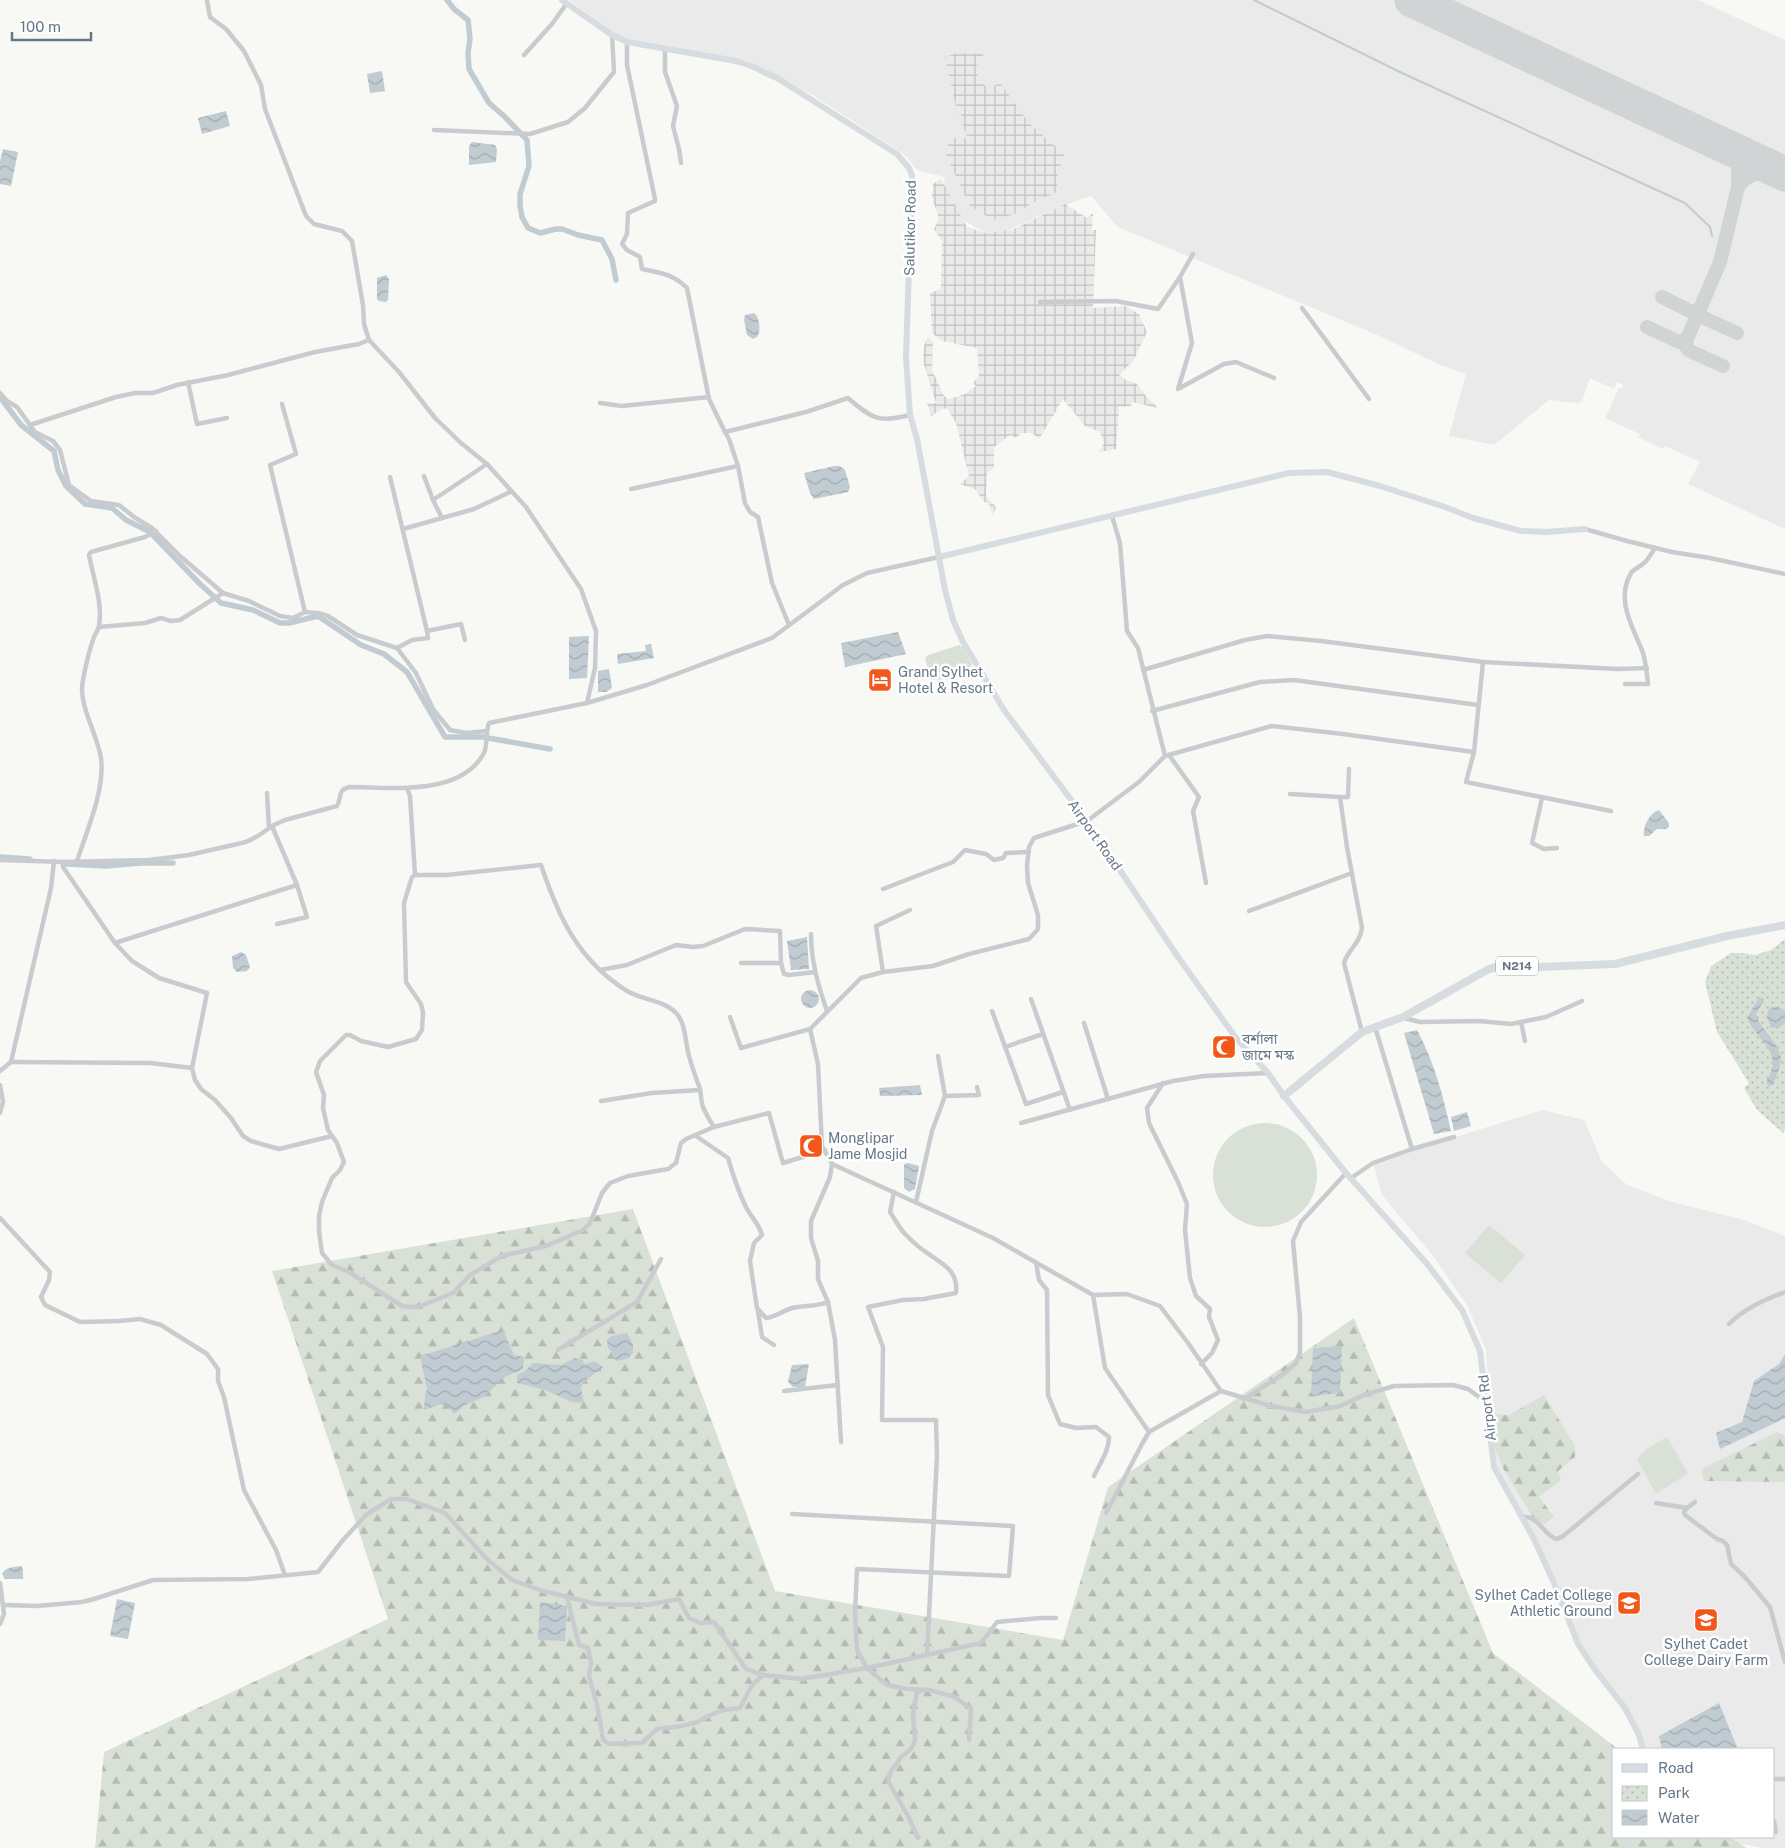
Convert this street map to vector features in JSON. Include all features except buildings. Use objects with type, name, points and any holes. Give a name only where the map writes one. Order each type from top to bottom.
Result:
[{"type":"highway","name":"N214","points":[[1284,1096],[1362,1032],[1403,1018],[1489,969],[1501,966],[1539,967],[1615,964],[1727,936],[1785,925]]},
{"type":"main road","name":"Salutikor Road","points":[[564,2],[612,36],[626,42],[736,61],[765,72],[897,154],[909,168],[912,176],[906,358],[910,415],[917,439],[939,557]]},
{"type":"main road","points":[[939,557],[1289,473],[1327,472],[1380,486],[1474,518],[1521,531],[1546,532],[1585,529]]},
{"type":"main road","name":"Airport Road","points":[[939,557],[951,613],[962,642],[1004,710],[1087,821],[1236,1038],[1268,1073],[1284,1096]]},
{"type":"main road","name":"Airport Rd","points":[[1284,1096],[1348,1175],[1428,1265],[1462,1310],[1480,1351],[1494,1467],[1534,1539],[1578,1644],[1625,1708],[1639,1735],[1643,1748]]},
{"type":"street","points":[[207,0],[210,17],[226,29],[244,52],[261,85],[266,109],[306,216],[314,224],[342,230],[352,241],[363,305],[364,324],[369,340],[399,372],[435,418],[487,464],[510,492],[526,507],[581,589],[596,631],[595,668],[587,703]]},
{"type":"street","points":[[524,55],[552,24],[564,2]]},
{"type":"street","points":[[434,130],[530,134],[568,122],[585,108],[614,72],[612,36]]},
{"type":"street","points":[[626,42],[627,65],[656,199],[628,214],[626,234],[622,244],[627,250],[640,257],[642,269],[667,274],[687,288],[709,397],[730,439],[738,466],[745,503],[750,512],[758,517],[772,583],[789,625]]},
{"type":"street","points":[[665,49],[665,72],[677,106],[673,126],[680,163]]},
{"type":"street","points":[[1040,302],[1116,301],[1158,309],[1180,278],[1193,254]]},
{"type":"street","points":[[1180,278],[1192,343],[1178,389],[1224,364],[1236,362],[1274,378]]},
{"type":"street","points":[[1302,308],[1369,399]]},
{"type":"street","points":[[30,425],[116,397],[135,393],[153,393],[188,382],[228,375],[314,352],[359,344],[369,340]]},
{"type":"street","points":[[188,382],[197,424],[227,418]]},
{"type":"street","points":[[0,393],[7,401],[17,407],[35,432],[54,441],[60,450],[69,485],[91,501],[118,504],[180,556],[221,595],[249,601],[280,616],[293,618],[305,612],[328,616],[357,635],[397,648],[416,673],[433,710],[450,730],[466,733],[486,731]]},
{"type":"street","points":[[600,402],[622,406],[709,397]]},
{"type":"street","points":[[725,432],[806,412],[848,398],[866,414],[877,419],[896,419],[910,415]]},
{"type":"street","points":[[282,404],[296,454],[270,465],[305,612]]},
{"type":"street","points":[[432,500],[487,464]]},
{"type":"street","points":[[631,488],[738,466]]},
{"type":"street","points":[[424,476],[432,500],[442,518]]},
{"type":"street","points":[[390,477],[428,638],[412,640],[397,648]]},
{"type":"street","points":[[403,530],[479,507],[510,492]]},
{"type":"street","points":[[1112,516],[1120,543],[1127,631],[1138,648],[1152,710],[1167,756],[1199,797],[1193,811],[1206,883]]},
{"type":"street","points":[[1585,529],[1655,548],[1785,574]]},
{"type":"street","points":[[77,860],[99,790],[101,774],[100,758],[84,702],[82,687],[93,639],[98,627],[98,600],[89,555],[91,552],[153,533]]},
{"type":"street","points":[[1625,684],[1648,684],[1647,668],[1624,602],[1626,584],[1632,571],[1646,562],[1655,548]]},
{"type":"street","points":[[0,860],[63,862],[77,860],[149,860],[189,855],[246,842],[270,827],[286,820],[337,806],[340,792],[343,788],[408,788],[439,785],[468,772],[485,751],[486,731],[489,723],[587,703],[647,685],[772,638],[843,585],[867,573],[939,557]]},
{"type":"street","points":[[98,627],[145,623],[161,618],[171,621],[180,620],[221,595]]},
{"type":"street","points":[[427,631],[461,624],[465,640]]},
{"type":"street","points":[[1143,670],[1245,640],[1267,636],[1483,662],[1618,669],[1647,668]]},
{"type":"street","points":[[1483,662],[1474,752],[1466,782],[1611,811]]},
{"type":"street","points":[[1152,710],[1260,682],[1294,680],[1478,705]]},
{"type":"street","points":[[730,1018],[741,1048],[810,1028],[861,978],[883,972],[933,966],[969,954],[1029,939],[1038,929],[1038,915],[1028,882],[1027,866],[1034,838],[1087,821],[1139,782],[1167,756],[1272,726],[1324,731],[1474,752]]},
{"type":"street","points":[[1290,794],[1348,797],[1349,769]]},
{"type":"street","points":[[408,788],[415,875],[412,877],[407,889],[404,903],[406,982],[421,1004],[424,1013],[422,1030],[416,1039],[388,1047],[361,1041],[346,1035],[320,1061],[316,1072],[324,1095],[323,1108],[328,1130],[337,1143],[344,1162],[343,1166],[332,1178],[322,1202],[319,1224],[320,1246],[322,1252],[332,1265],[350,1272],[402,1306],[418,1307],[453,1293],[470,1275],[502,1256],[546,1246],[583,1230],[590,1223],[602,1193],[610,1183],[628,1176],[668,1169],[676,1163],[681,1143],[686,1139],[714,1128],[769,1113],[783,1162],[825,1150]]},
{"type":"street","points":[[267,793],[270,827],[297,885],[307,916],[276,924]]},
{"type":"street","points":[[1340,796],[1362,928],[1361,937],[1344,963],[1362,1032]]},
{"type":"street","points":[[1542,798],[1532,843],[1544,849],[1557,848]]},
{"type":"street","points":[[882,889],[953,862],[965,850],[986,854],[994,860],[1003,858],[1006,853],[1029,852]]},
{"type":"street","points":[[0,1071],[10,1062],[51,888],[54,862]]},
{"type":"street","points":[[63,862],[63,867],[115,944],[132,961],[159,978],[207,993],[192,1068],[195,1080],[231,1118],[243,1136],[251,1141],[278,1149],[332,1136]]},
{"type":"street","points":[[415,875],[446,875],[541,865],[553,902],[564,925],[581,949],[600,970],[629,992],[670,1008],[682,1022],[689,1058],[700,1090],[703,1106],[714,1128]]},
{"type":"street","points":[[1249,911],[1352,873]]},
{"type":"street","points":[[115,944],[297,885]]},
{"type":"street","points":[[883,972],[876,926],[910,910]]},
{"type":"street","points":[[600,970],[627,965],[676,945],[703,946],[745,929],[780,930],[781,963],[784,974],[815,972]]},
{"type":"street","points":[[811,934],[811,951],[815,972],[827,1011]]},
{"type":"street","points":[[741,963],[781,963]]},
{"type":"street","points":[[1031,999],[1070,1110]]},
{"type":"street","points":[[1403,1018],[1420,1022],[1479,1021],[1504,1025],[1546,1017],[1582,1001]]},
{"type":"street","points":[[992,1011],[1026,1104],[1063,1092]]},
{"type":"street","points":[[1521,1022],[1525,1041]]},
{"type":"street","points":[[1084,1023],[1108,1099]]},
{"type":"street","points":[[1375,1027],[1412,1149]]},
{"type":"street","points":[[810,1028],[818,1064],[822,1146],[832,1164],[830,1177],[811,1221],[811,1238],[818,1261],[818,1278],[828,1302],[835,1340],[841,1442]]},
{"type":"street","points":[[1005,1047],[1043,1034]]},
{"type":"street","points":[[916,1202],[932,1131],[944,1096],[938,1056]]},
{"type":"street","points":[[10,1062],[150,1062],[192,1068]]},
{"type":"street","points":[[1021,1124],[1164,1084],[1204,1076],[1268,1073]]},
{"type":"street","points":[[1164,1084],[1147,1108],[1149,1123],[1187,1204],[1186,1230],[1190,1278],[1196,1296],[1210,1309],[1209,1317],[1218,1340],[1212,1353],[1201,1364]]},
{"type":"street","points":[[0,1085],[3,1102],[0,1113]]},
{"type":"street","points":[[944,1096],[979,1095],[977,1087]]},
{"type":"street","points":[[602,1101],[652,1092],[700,1090]]},
{"type":"street","points":[[696,1136],[728,1158],[747,1209],[760,1227],[762,1235],[754,1243],[750,1261],[762,1337],[774,1345]]},
{"type":"street","points":[[1244,1398],[1285,1373],[1296,1363],[1300,1352],[1300,1317],[1293,1241],[1301,1222],[1348,1175],[1412,1149],[1454,1137]]},
{"type":"street","points":[[832,1164],[993,1238],[1093,1295],[1127,1294],[1160,1306],[1188,1342],[1201,1364],[1221,1391],[1288,1410],[1306,1412],[1340,1406],[1364,1395],[1394,1386],[1429,1384],[1453,1385],[1468,1389],[1487,1402]]},
{"type":"street","points":[[894,1192],[890,1212],[904,1233],[922,1250],[940,1260],[952,1274],[957,1284],[956,1294],[903,1300],[868,1307],[883,1347],[882,1420],[936,1420],[937,1456],[927,1655]]},
{"type":"street","points":[[0,1218],[50,1272],[49,1280],[41,1297],[44,1305],[80,1322],[140,1319],[161,1325],[207,1354],[211,1359],[218,1368],[218,1381],[224,1397],[244,1490],[276,1550],[285,1575]]},
{"type":"street","points":[[558,1350],[637,1302],[661,1259]]},
{"type":"street","points":[[1036,1262],[1039,1280],[1047,1290],[1048,1395],[1057,1417],[1060,1424],[1076,1428],[1096,1427],[1109,1437],[1109,1447],[1103,1455],[1094,1476]]},
{"type":"street","points":[[1729,1324],[1740,1313],[1754,1304],[1785,1292]]},
{"type":"street","points":[[1093,1295],[1105,1368],[1149,1432]]},
{"type":"street","points":[[758,1311],[766,1318],[776,1317],[782,1312],[793,1308],[818,1306],[828,1302]]},
{"type":"street","points":[[784,1391],[838,1385]]},
{"type":"street","points":[[1106,1514],[1149,1432],[1221,1391]]},
{"type":"street","points":[[1521,1517],[1528,1516],[1556,1540],[1562,1538],[1638,1474]]},
{"type":"street","points":[[4,1605],[38,1606],[82,1602],[152,1580],[248,1579],[318,1572],[366,1515],[391,1499],[407,1499],[445,1513],[486,1559],[512,1580],[596,1604],[647,1605],[679,1599],[689,1618],[701,1624],[714,1622],[746,1668],[762,1675],[801,1679],[867,1668],[981,1644],[997,1622],[1056,1618]]},
{"type":"street","points":[[1695,1502],[1687,1508],[1684,1512],[1685,1515],[1717,1539],[1723,1541],[1726,1545],[1731,1564],[1744,1576],[1770,1608],[1785,1662]]},
{"type":"street","points":[[1656,1504],[1687,1508]]},
{"type":"street","points":[[792,1514],[1013,1526],[1009,1576],[857,1568],[855,1612],[857,1650],[867,1668],[886,1684],[907,1689],[929,1690],[955,1697],[971,1709],[969,1740]]},
{"type":"street","points":[[0,1583],[4,1605],[4,1614],[0,1624]]},
{"type":"street","points":[[567,1597],[578,1644],[588,1648],[591,1662],[589,1676],[598,1708],[603,1740],[609,1744],[642,1743],[657,1729],[698,1722],[724,1710],[740,1708],[752,1685],[762,1675]]},
{"type":"street","points":[[918,1838],[888,1781],[890,1773],[901,1757],[910,1750],[915,1741],[913,1714],[917,1692],[929,1690]]},
{"type":"street","points":[[1775,1826],[1776,1832]]},
{"type":"shaded area","points":[[569,0],[1698,0],[1785,40],[1785,529],[1688,484],[1700,462],[1665,446],[1663,449],[1638,437],[1640,434],[1605,418],[1619,388],[1621,389],[1623,385],[1617,382],[1614,389],[1590,378],[1582,401],[1578,403],[1549,400],[1494,445],[1449,436],[1466,374],[1440,365],[1382,337],[1118,227],[1091,196],[1056,208],[1007,231],[986,233],[959,216],[946,198],[944,177],[917,170],[906,156],[814,96],[748,62],[628,40],[615,34]]},
{"type":"shaded area","points":[[957,53],[984,54],[976,66],[978,78],[988,89],[1000,83],[1029,123],[1064,154],[1057,177],[1057,192],[1030,204],[1018,213],[993,220],[970,206],[946,155],[949,137],[968,139],[963,126],[960,106],[958,116],[945,57]]},
{"type":"shaded area","points":[[941,179],[967,227],[986,233],[1012,230],[1065,204],[1087,218],[1093,213],[1092,230],[1096,230],[1093,308],[1126,306],[1139,314],[1147,332],[1133,361],[1119,375],[1137,384],[1158,408],[1132,402],[1131,406],[1119,407],[1116,449],[1099,452],[1104,443],[1100,432],[1085,426],[1063,399],[1039,439],[1032,433],[1020,433],[1017,438],[1010,435],[994,447],[994,467],[987,474],[986,496],[996,507],[993,515],[989,504],[984,502],[975,489],[960,484],[969,476],[956,423],[947,408],[931,416],[927,403],[936,403],[923,361],[924,346],[928,337],[933,342],[932,370],[944,396],[949,399],[965,394],[976,386],[973,383],[979,376],[977,348],[942,341],[932,333],[930,293],[941,289],[942,241],[934,229],[939,219],[932,197],[933,184]]},
{"type":"shaded area","points":[[1542,1110],[1584,1120],[1602,1162],[1627,1185],[1672,1202],[1744,1220],[1785,1236],[1785,1848],[1764,1848],[1707,1838],[1775,1838],[1775,1748],[1647,1748],[1641,1735],[1579,1643],[1555,1581],[1494,1467],[1486,1350],[1467,1305],[1433,1256],[1382,1195],[1373,1163]]},
{"type":"green space","points":[[959,645],[963,647],[972,664],[970,669],[940,680],[931,680],[925,658],[928,655]]},
{"type":"green space","points":[[1785,939],[1785,1129],[1783,1133],[1757,1110],[1744,1088],[1749,1083],[1717,1032],[1705,982],[1711,966],[1731,953],[1755,955],[1771,950]]},
{"type":"green space","points":[[1265,1123],[1285,1127],[1302,1138],[1313,1155],[1317,1175],[1313,1195],[1302,1212],[1285,1223],[1265,1227],[1245,1223],[1228,1212],[1217,1195],[1213,1175],[1217,1155],[1228,1138],[1245,1127]]},
{"type":"green space","points":[[633,1209],[775,1591],[1063,1640],[1108,1487],[1354,1318],[1493,1653],[1617,1748],[1612,1748],[1612,1838],[1732,1838],[1746,1848],[95,1848],[104,1752],[388,1619],[272,1271]]},
{"type":"green space","points":[[1489,1225],[1525,1255],[1501,1283],[1465,1253]]},
{"type":"green space","points":[[1544,1395],[1575,1446],[1575,1457],[1558,1471],[1561,1480],[1539,1497],[1554,1517],[1544,1524],[1532,1516],[1503,1468],[1494,1446],[1492,1414],[1509,1415]]},
{"type":"green space","points":[[1777,1432],[1785,1435],[1785,1482],[1704,1481],[1702,1469]]},
{"type":"green space","points":[[1667,1437],[1688,1473],[1656,1494],[1637,1459],[1645,1450]]},
{"type":"water","points":[[382,71],[385,91],[370,93],[367,74]]},
{"type":"water","points":[[226,111],[230,126],[202,134],[198,118]]},
{"type":"water","points":[[472,142],[495,145],[497,149],[496,162],[469,165],[469,146]]},
{"type":"water","points":[[3,149],[18,152],[11,186],[0,184],[0,161]]},
{"type":"water","points":[[386,275],[389,279],[388,300],[386,302],[377,299],[377,278]]},
{"type":"water","points":[[754,313],[759,321],[759,328],[757,337],[753,339],[747,335],[744,320],[745,315]]},
{"type":"water","points":[[840,466],[845,470],[850,487],[848,492],[814,499],[810,493],[804,473]]},
{"type":"water","points":[[898,632],[906,654],[845,667],[841,643]]},
{"type":"water","points":[[589,636],[587,678],[569,679],[569,637]]},
{"type":"water","points":[[651,644],[654,658],[618,664],[617,654],[646,651],[645,645]]},
{"type":"water","points":[[609,669],[612,688],[606,692],[598,692],[598,671]]},
{"type":"water","points":[[1659,810],[1669,823],[1669,827],[1657,829],[1649,836],[1644,836],[1647,821],[1652,814]]},
{"type":"water","points":[[807,937],[809,969],[791,970],[787,941]]},
{"type":"water","points":[[241,952],[246,955],[250,967],[247,971],[237,972],[233,968],[232,956]]},
{"type":"water","points":[[810,990],[816,993],[819,999],[816,1005],[810,1008],[804,1005],[801,999],[804,993]]},
{"type":"water","points":[[1759,997],[1764,1000],[1756,1014],[1757,1017],[1777,1046],[1781,1057],[1773,1085],[1768,1086],[1766,1082],[1773,1062],[1771,1055],[1747,1018]]},
{"type":"water","points":[[1773,1007],[1782,1008],[1785,1011],[1785,1023],[1780,1027],[1771,1028],[1767,1017],[1768,1010]]},
{"type":"water","points":[[1417,1030],[1433,1066],[1451,1131],[1434,1134],[1404,1033]]},
{"type":"water","points":[[920,1085],[922,1095],[880,1096],[879,1088]]},
{"type":"water","points":[[1467,1112],[1471,1126],[1454,1131],[1451,1117]]},
{"type":"water","points":[[908,1163],[919,1166],[915,1189],[909,1192],[904,1188],[904,1164]]},
{"type":"water","points":[[503,1330],[514,1355],[524,1358],[523,1369],[503,1378],[484,1397],[465,1405],[456,1413],[453,1413],[448,1406],[442,1404],[424,1410],[427,1389],[420,1356]]},
{"type":"water","points":[[627,1333],[633,1344],[633,1353],[627,1359],[617,1361],[612,1357],[607,1340],[611,1336]]},
{"type":"water","points":[[1342,1346],[1340,1393],[1311,1396],[1313,1348]]},
{"type":"water","points":[[1785,1354],[1785,1418],[1720,1449],[1716,1433],[1742,1422],[1754,1381],[1779,1364]]},
{"type":"water","points":[[575,1358],[583,1360],[584,1364],[595,1361],[603,1367],[583,1383],[581,1388],[584,1403],[572,1402],[545,1390],[517,1383],[517,1375],[525,1371],[533,1363],[561,1365]]},
{"type":"water","points":[[809,1364],[805,1387],[793,1387],[788,1382],[792,1365]]},
{"type":"water","points":[[21,1566],[23,1569],[23,1579],[5,1579],[2,1574],[5,1570]]},
{"type":"water","points":[[117,1599],[135,1603],[128,1639],[110,1636]]},
{"type":"water","points":[[540,1602],[567,1606],[565,1641],[538,1640]]},
{"type":"water","points":[[1719,1703],[1737,1747],[1662,1748],[1659,1736]]},
{"type":"waterway","points":[[447,0],[454,9],[468,20],[470,38],[469,69],[489,103],[527,140],[529,166],[520,194],[520,206],[522,217],[528,228],[540,233],[562,229],[578,235],[602,240],[612,259],[616,280]]},
{"type":"waterway","points":[[1254,0],[1402,73],[1685,203],[1710,227],[1712,236]]},
{"type":"waterway","points":[[0,397],[21,425],[54,451],[58,470],[66,486],[85,504],[112,508],[126,520],[150,532],[221,603],[253,610],[280,623],[289,623],[318,616],[361,645],[384,654],[407,672],[445,737],[483,737]]},
{"type":"waterway","points":[[488,738],[550,749]]},
{"type":"waterway","points":[[0,857],[30,859]]},
{"type":"waterway","points":[[67,864],[106,866],[173,863]]},
{"type":"taxiway","points":[[1687,339],[1720,262],[1738,187],[1738,166],[1736,160],[1725,146]]},
{"type":"taxiway","points":[[1738,187],[1755,174],[1776,170]]},
{"type":"taxiway","points":[[1662,297],[1692,312],[1701,307]]},
{"type":"taxiway","points":[[1700,309],[1702,317],[1737,333]]},
{"type":"taxiway","points":[[1647,327],[1679,342],[1687,339],[1686,346],[1688,350],[1723,366]]},
{"type":"runway","points":[[1412,0],[1785,174]]},
{"type":"place","name":"Grand Sylhet Hotel & Resort","points":[[880,680]]},
{"type":"place","name":"বর্শালা জামে মস্ক","points":[[1224,1047]]},
{"type":"place","name":"Monglipar Jame Mosjid","points":[[811,1146]]},
{"type":"place","name":"Sylhet Cadet College Athletic Ground","points":[[1629,1603]]},
{"type":"place","name":"Sylhet Cadet College Dairy Farm","points":[[1706,1620]]}]
